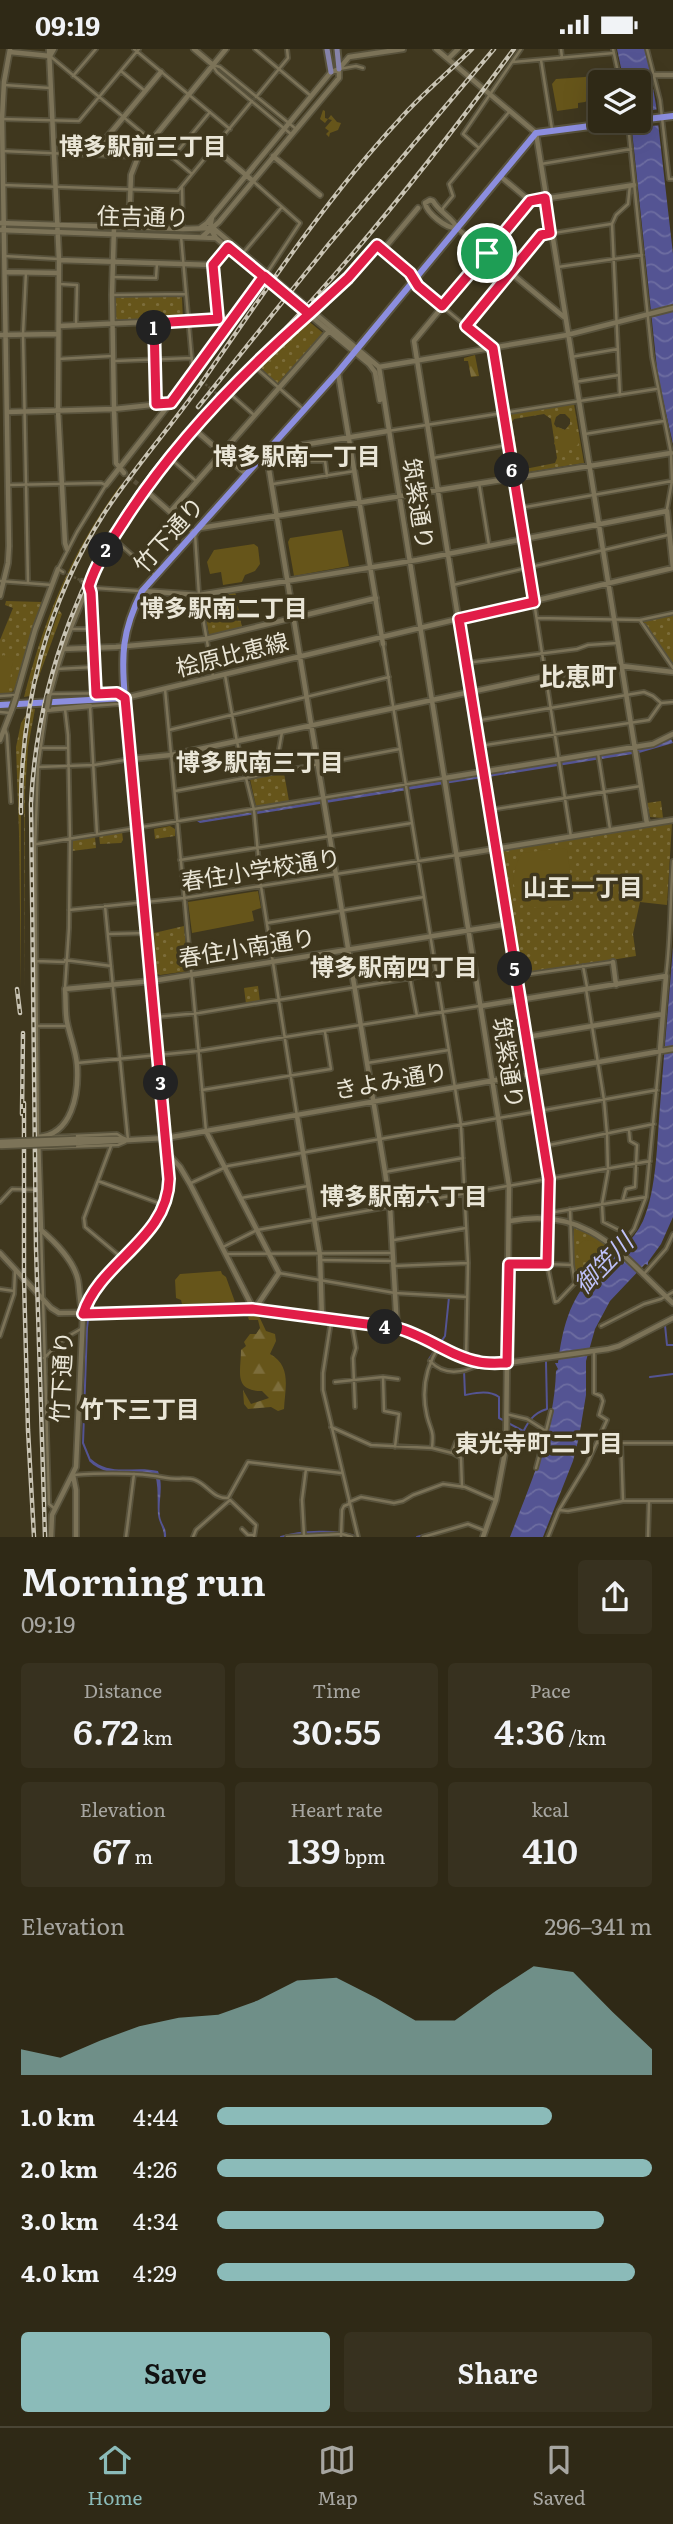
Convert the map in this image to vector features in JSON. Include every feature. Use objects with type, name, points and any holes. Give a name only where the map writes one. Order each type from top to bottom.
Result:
[{"type":"highway","points":[[651,118],[673,116]]},
{"type":"highway","points":[[536,133],[588,127]]},
{"type":"highway","name":"竹下通り","points":[[125,698],[122,646],[128,622],[142,591],[338,372],[536,133]]},
{"type":"highway","points":[[0,705],[125,698]]},
{"type":"main road","points":[[327,49],[331,72]]},
{"type":"main road","points":[[337,49],[339,69]]},
{"type":"street","points":[[51,49],[50,87],[54,121],[59,259],[58,411],[67,549]]},
{"type":"street","points":[[73,76],[96,49]]},
{"type":"street","points":[[194,49],[256,97],[292,135]]},
{"type":"street","points":[[129,228],[131,175],[138,157],[226,49]]},
{"type":"street","points":[[255,49],[312,97]]},
{"type":"street","points":[[256,97],[289,58],[286,49]]},
{"type":"street","points":[[339,69],[349,57],[403,49]]},
{"type":"street","points":[[436,49],[489,97],[536,133],[647,824]]},
{"type":"street","points":[[448,59],[458,49]]},
{"type":"street","points":[[479,148],[463,134],[522,49]]},
{"type":"street","points":[[561,49],[562,58]]},
{"type":"street","points":[[582,49],[582,56]]},
{"type":"street","points":[[647,49],[655,75],[669,179],[673,179]]},
{"type":"street","points":[[1,119],[79,121],[137,50],[230,129]]},
{"type":"street","points":[[0,596],[9,546],[8,444],[4,411],[7,380],[3,335],[5,271],[1,119],[5,60],[10,51],[50,56],[192,174]]},
{"type":"street","points":[[512,62],[614,51],[618,70]]},
{"type":"street","points":[[541,60],[553,132]]},
{"type":"street","points":[[213,65],[216,72],[252,101],[287,127],[296,129]]},
{"type":"street","points":[[331,72],[356,66],[363,68]]},
{"type":"street","name":"住吉通り","points":[[2,230],[202,236],[219,222],[339,78],[339,69]]},
{"type":"street","points":[[121,71],[145,91]]},
{"type":"street","points":[[93,154],[161,72]]},
{"type":"street","name":"住吉通り","points":[[2,223],[200,228],[212,217],[331,72]]},
{"type":"street","points":[[655,75],[673,75]]},
{"type":"street","points":[[3,84],[50,87]]},
{"type":"street","points":[[3,184],[178,191],[252,101]]},
{"type":"street","points":[[443,212],[453,195],[449,184],[510,111]]},
{"type":"street","points":[[172,158],[210,112]]},
{"type":"street","points":[[629,133],[632,185],[656,389],[671,453],[672,481],[667,511],[673,569]]},
{"type":"street","points":[[0,740],[16,696],[24,661],[52,585],[61,571],[67,549],[106,485],[121,471],[234,319],[300,223],[214,148]]},
{"type":"street","points":[[540,164],[631,149]]},
{"type":"street","points":[[2,151],[138,157]]},
{"type":"street","points":[[274,156],[320,195]]},
{"type":"street","points":[[500,176],[530,201]]},
{"type":"street","points":[[570,1209],[575,1283],[555,1302],[547,1264],[549,1179],[414,341],[530,201],[632,185]]},
{"type":"street","points":[[620,395],[612,224],[616,215],[628,204],[632,185]]},
{"type":"street","points":[[182,187],[183,229]]},
{"type":"street","points":[[457,227],[449,227],[426,209],[425,203],[433,201],[457,227],[564,317]]},
{"type":"street","points":[[243,253],[282,207]]},
{"type":"street","points":[[383,250],[418,208]]},
{"type":"street","points":[[200,228],[211,228],[212,217]]},
{"type":"street","points":[[202,236],[218,236],[219,222]]},
{"type":"street","points":[[466,326],[541,235],[612,224]]},
{"type":"street","points":[[114,227],[112,358],[116,463],[121,471]]},
{"type":"street","name":"筑紫通り","points":[[211,228],[228,247],[265,274]]},
{"type":"street","points":[[181,236],[193,374]]},
{"type":"street","name":"筑紫通り","points":[[218,236],[243,253],[369,364],[375,372],[388,431]]},
{"type":"street","points":[[55,1509],[48,1504],[38,1148],[36,961],[38,767],[49,695],[63,649],[89,586],[113,538],[144,489],[228,392],[348,278],[377,245],[410,273],[419,287],[493,348],[571,837]]},
{"type":"street","points":[[218,319],[213,265],[228,247]]},
{"type":"street","points":[[557,268],[642,255]]},
{"type":"street","points":[[3,259],[213,265]]},
{"type":"street","points":[[112,277],[156,278],[157,263]]},
{"type":"street","points":[[5,271],[59,273]]},
{"type":"street","points":[[26,272],[23,334],[28,582]]},
{"type":"street","points":[[59,284],[77,285],[76,325]]},
{"type":"street","points":[[112,295],[187,294]]},
{"type":"street","points":[[379,367],[567,335],[673,308]]},
{"type":"street","name":"筑紫通り","points":[[310,312],[329,331],[379,367],[500,1118],[509,1186],[510,1221],[506,1447],[496,1500],[483,1537]]},
{"type":"street","points":[[59,326],[234,319]]},
{"type":"street","points":[[154,323],[156,404]]},
{"type":"street","points":[[170,512],[329,331]]},
{"type":"street","points":[[3,335],[58,334]]},
{"type":"street","points":[[571,357],[618,349]]},
{"type":"street","points":[[58,359],[192,358]]},
{"type":"street","points":[[254,366],[303,409]]},
{"type":"street","points":[[338,372],[461,1125],[468,1263],[466,1359]]},
{"type":"street","points":[[575,382],[619,375]]},
{"type":"street","points":[[0,380],[7,380]]},
{"type":"street","points":[[397,1328],[390,1206],[385,1172],[266,451],[656,389]]},
{"type":"street","points":[[228,392],[254,415]]},
{"type":"street","points":[[4,411],[114,409],[171,403]]},
{"type":"street","points":[[584,434],[664,421]]},
{"type":"street","points":[[194,429],[246,474]]},
{"type":"street","points":[[0,445],[8,444]]},
{"type":"street","points":[[305,445],[307,461],[325,461],[327,476]]},
{"type":"street","points":[[433,458],[508,445]]},
{"type":"street","points":[[144,489],[197,531],[438,489],[671,453]]},
{"type":"street","points":[[169,457],[197,481]]},
{"type":"street","points":[[273,484],[355,471]]},
{"type":"street","points":[[519,509],[672,481]]},
{"type":"street","points":[[479,483],[489,545]]},
{"type":"street","points":[[8,485],[106,485]]},
{"type":"street","points":[[82,581],[89,586],[198,596],[409,561],[667,511]]},
{"type":"street","points":[[197,531],[198,596],[213,678]]},
{"type":"street","points":[[453,585],[669,535]]},
{"type":"street","points":[[113,538],[156,576]]},
{"type":"street","name":"桧原比恵線","points":[[125,698],[673,569]]},
{"type":"street","points":[[2,581],[52,585]]},
{"type":"street","points":[[89,586],[96,694]]},
{"type":"street","points":[[63,649],[206,639],[376,598]]},
{"type":"street","points":[[537,618],[640,620],[673,613]]},
{"type":"street","points":[[640,620],[673,670]]},
{"type":"street","points":[[71,629],[93,629]]},
{"type":"street","points":[[466,663],[618,643]]},
{"type":"street","points":[[38,767],[94,765],[171,755],[546,676],[622,666],[673,670]]},
{"type":"street","points":[[57,669],[95,667]]},
{"type":"street","points":[[225,675],[237,742],[254,810],[261,886],[314,1219],[322,1320]]},
{"type":"street","points":[[169,730],[388,677]]},
{"type":"street","points":[[164,689],[206,1131],[279,1273]]},
{"type":"street","points":[[475,721],[644,692],[661,703],[673,702]]},
{"type":"street","points":[[46,709],[118,704],[125,698],[117,693],[49,695]]},
{"type":"street","points":[[0,696],[16,696]]},
{"type":"street","name":"竹下通り","points":[[51,1537],[55,1509],[76,1467],[83,1314],[97,1287],[150,1230],[164,1205],[169,1186],[125,698]]},
{"type":"street","points":[[478,747],[649,720],[661,703]]},
{"type":"street","points":[[90,706],[97,834]]},
{"type":"street","points":[[50,1137],[67,1122],[72,1111],[77,1063],[68,1025],[65,989],[70,838],[65,709]]},
{"type":"street","points":[[0,712],[11,711]]},
{"type":"street","points":[[5,729],[8,735],[11,802]]},
{"type":"street","points":[[275,772],[282,732]]},
{"type":"street","points":[[36,844],[653,744],[673,734]]},
{"type":"street","points":[[39,748],[68,748]]},
{"type":"street","points":[[175,791],[400,749]]},
{"type":"street","points":[[598,753],[610,830]]},
{"type":"street","points":[[490,810],[641,786]]},
{"type":"street","points":[[457,855],[673,820]]},
{"type":"street","points":[[180,860],[412,823]]},
{"type":"street","name":"春住小学校通り","points":[[69,910],[184,898],[457,855]]},
{"type":"street","points":[[618,1249],[638,1222],[646,1197],[663,1014],[673,861]]},
{"type":"street","points":[[267,923],[424,897]]},
{"type":"street","points":[[105,906],[128,1140]]},
{"type":"street","name":"春住小南通り","points":[[65,989],[152,981],[508,924]]},
{"type":"street","points":[[108,935],[147,933]]},
{"type":"street","points":[[36,961],[111,966]]},
{"type":"street","points":[[516,976],[613,962],[616,985]]},
{"type":"street","points":[[583,966],[607,1134],[608,1168],[602,1204],[603,1222],[629,1235]]},
{"type":"street","points":[[155,1017],[437,974]]},
{"type":"street","points":[[77,1063],[198,1051],[666,976]]},
{"type":"street","points":[[410,978],[417,1016]]},
{"type":"street","points":[[527,1037],[663,1014]]},
{"type":"street","points":[[37,1026],[68,1025]]},
{"type":"street","points":[[202,1090],[331,1069],[325,1031]]},
{"type":"street","name":"きよみ通り","points":[[0,1144],[166,1138],[673,1049]]},
{"type":"street","points":[[367,1063],[449,1050]]},
{"type":"street","points":[[190,1184],[224,1167],[656,1090]]},
{"type":"street","points":[[544,1146],[654,1124]]},
{"type":"street","points":[[623,1200],[626,1189],[635,1187],[638,1164],[638,1145],[630,1141],[629,1130]]},
{"type":"street","points":[[38,1137],[117,1134],[128,1140]]},
{"type":"street","points":[[38,1148],[111,1146],[128,1140]]},
{"type":"street","points":[[111,1146],[84,1218],[85,1227],[122,1258]]},
{"type":"street","points":[[168,1154],[190,1184],[254,1310]]},
{"type":"street","points":[[385,1172],[463,1158]]},
{"type":"street","points":[[223,1247],[257,1230],[650,1161]]},
{"type":"street","points":[[98,1181],[164,1205]]},
{"type":"street","points":[[240,1198],[309,1186]]},
{"type":"street","points":[[0,1202],[12,1189],[40,1190]]},
{"type":"street","points":[[510,1221],[646,1197]]},
{"type":"street","points":[[548,1216],[595,1233],[618,1249],[673,1303]]},
{"type":"street","points":[[392,1241],[467,1228]]},
{"type":"street","points":[[41,1230],[62,1251],[77,1275],[83,1314]]},
{"type":"street","points":[[643,1275],[666,1249],[673,1234]]},
{"type":"street","points":[[319,1257],[393,1253]]},
{"type":"street","points":[[0,1254],[42,1299],[59,1313],[254,1310],[397,1328],[418,1334],[466,1359],[482,1363],[507,1363],[594,1352],[619,1346],[673,1318]]},
{"type":"street","points":[[227,1254],[393,1263],[468,1263]]},
{"type":"street","points":[[509,1264],[572,1265]]},
{"type":"street","points":[[0,1336],[14,1291],[15,1271]]},
{"type":"street","points":[[279,1273],[395,1293],[468,1297]]},
{"type":"street","points":[[254,1310],[279,1273]]},
{"type":"street","points":[[0,1289],[14,1291]]},
{"type":"street","points":[[601,1326],[673,1291]]},
{"type":"street","points":[[331,1321],[322,1381],[341,1473],[358,1537]]},
{"type":"street","points":[[352,1324],[356,1349],[353,1358],[355,1407]]},
{"type":"street","points":[[44,1358],[65,1338],[81,1329]]},
{"type":"street","points":[[432,1448],[434,1431],[427,1416],[425,1394],[430,1361],[439,1345]]},
{"type":"street","points":[[548,1537],[559,1510],[607,1420],[599,1415],[603,1401],[601,1396],[594,1393],[594,1352]]},
{"type":"street","points":[[430,1361],[437,1369],[456,1373],[482,1363]]},
{"type":"street","points":[[383,1377],[384,1411],[399,1414],[395,1447]]},
{"type":"street","points":[[335,1382],[383,1377],[398,1379]]},
{"type":"street","points":[[536,1468],[551,1411]]},
{"type":"street","points":[[506,1414],[527,1419],[546,1431]]},
{"type":"street","points":[[331,1427],[371,1445],[432,1448],[452,1453],[461,1458],[462,1487]]},
{"type":"street","points":[[452,1453],[456,1442]]},
{"type":"street","points":[[597,1443],[673,1443]]},
{"type":"street","points":[[621,1443],[623,1501]]},
{"type":"street","points":[[193,1537],[229,1499],[247,1462],[341,1473]]},
{"type":"street","points":[[304,1535],[302,1500],[306,1469]]},
{"type":"street","points":[[125,1537],[134,1474]]},
{"type":"street","points":[[76,1537],[73,1475],[134,1474],[194,1480],[218,1497],[229,1499],[256,1525],[253,1536],[242,1529]]},
{"type":"street","points":[[341,1536],[344,1506],[361,1497],[394,1503],[443,1485],[462,1487],[496,1500]]},
{"type":"street","points":[[559,1510],[568,1511],[623,1501],[673,1501]]},
{"type":"street","points":[[648,1537],[649,1501]]},
{"type":"street","points":[[423,1537],[468,1524],[486,1531]]},
{"type":"street","points":[[287,1537],[352,1537]]},
{"type":"green space","points":[[588,76],[588,100],[578,103],[578,108],[557,111],[552,84],[556,79]]},
{"type":"green space","points":[[323,110],[325,118],[328,119],[325,123],[320,119]]},
{"type":"green space","points":[[331,115],[341,123],[338,130],[330,133],[329,137],[326,134],[329,131],[325,128],[332,120],[328,119]]},
{"type":"green space","points":[[114,297],[182,297],[183,321],[114,322]]},
{"type":"green space","points":[[306,319],[323,333],[277,384],[258,365]]},
{"type":"green space","points":[[475,355],[479,376],[471,377],[468,361],[464,361],[464,358]]},
{"type":"green space","points":[[574,404],[584,463],[517,474],[507,414]],"holes":[[[544,414],[551,419],[557,458],[555,463],[525,469],[519,463],[512,422],[514,419]],[[560,414],[565,414],[570,419],[565,430],[554,424]]]},
{"type":"green space","points":[[558,427],[565,430],[568,427],[571,431],[576,429],[576,440],[579,442],[577,446],[571,444],[561,448],[554,444],[561,438],[557,430],[553,433],[553,429]]},
{"type":"green space","points":[[122,483],[68,579],[46,637],[30,696],[24,697],[41,639],[62,585],[89,533]]},
{"type":"green space","points":[[342,530],[349,566],[294,576],[288,542],[290,538]]},
{"type":"green space","points":[[254,544],[258,547],[260,564],[255,571],[245,575],[242,582],[223,585],[221,572],[210,574],[207,562],[214,550]]},
{"type":"green space","points":[[235,592],[242,628],[209,635],[202,597]],"holes":[[[228,597],[235,604],[233,612],[228,615],[216,615],[212,606],[213,601]]]},
{"type":"green space","points":[[235,592],[242,628],[228,631],[228,628],[235,627],[238,622],[234,598],[229,595],[206,599],[207,616],[204,616],[201,599]]},
{"type":"green space","points":[[6,601],[42,602],[17,687],[11,693],[0,694],[0,640],[13,608],[5,605]]},
{"type":"green space","points":[[59,610],[62,614],[35,687],[41,661]]},
{"type":"green space","points":[[673,615],[673,663],[643,624],[645,620]]},
{"type":"green space","points":[[3,655],[13,659],[9,688],[0,688],[0,660]]},
{"type":"green space","points":[[31,708],[35,709],[28,747],[25,792],[25,991],[24,766]]},
{"type":"green space","points":[[26,715],[21,766],[21,991],[16,747],[21,723]]},
{"type":"green space","points":[[284,773],[289,801],[256,806],[250,779],[265,774]]},
{"type":"green space","points":[[661,801],[663,818],[650,817],[647,803]]},
{"type":"green space","points":[[672,823],[667,905],[640,902],[633,934],[636,956],[520,975],[518,973],[497,850]]},
{"type":"green space","points":[[170,826],[175,829],[175,836],[155,839],[154,829]]},
{"type":"green space","points":[[122,832],[121,843],[100,844],[99,836]]},
{"type":"green space","points":[[95,837],[96,848],[72,851],[73,840]]},
{"type":"green space","points":[[563,848],[567,850],[573,893],[561,903],[548,908],[526,904],[518,897],[514,886],[514,872],[520,856],[523,853]]},
{"type":"green space","points":[[258,891],[261,908],[252,911],[254,921],[192,933],[188,902]]},
{"type":"green space","points":[[184,926],[188,971],[157,974],[154,933]]},
{"type":"green space","points":[[258,986],[260,1002],[246,1004],[244,988]]},
{"type":"green space","points":[[574,1227],[612,1248],[579,1283],[576,1281],[573,1265]]},
{"type":"green space","points":[[588,1240],[596,1243],[599,1251],[596,1259],[588,1262],[580,1259],[577,1251],[580,1243]]},
{"type":"green space","points":[[221,1271],[235,1302],[182,1304],[181,1300],[176,1298],[175,1280],[180,1274]]},
{"type":"green space","points":[[258,1314],[266,1331],[275,1334],[276,1341],[270,1354],[282,1365],[286,1378],[284,1409],[278,1411],[271,1407],[248,1409],[244,1404],[243,1390],[251,1404],[269,1398],[262,1391],[246,1388],[240,1373],[241,1350],[246,1346],[244,1342],[260,1328],[258,1320],[249,1320],[248,1317]]},
{"type":"water","points":[[617,49],[646,49],[650,70],[621,70]]},
{"type":"water","points":[[651,77],[673,254],[673,444],[658,378],[632,133],[651,133]]},
{"type":"water","points":[[671,739],[673,743],[639,753],[200,823],[197,821],[653,747]]},
{"type":"water","points":[[673,947],[673,1217],[648,1265],[645,1264],[610,1301],[595,1329],[586,1361],[586,1395],[573,1461],[543,1537],[510,1537],[546,1436],[558,1369],[555,1363],[558,1363],[572,1305],[593,1276],[633,1237],[648,1208],[656,1165]]},
{"type":"water","points":[[91,1459],[107,1468],[158,1471],[161,1482],[160,1516],[166,1537],[158,1515],[155,1474],[112,1472],[96,1467],[89,1461]]},
{"type":"pier","points":[[660,109],[662,125],[651,126],[651,110]]},
{"type":"waterway","points":[[429,1359],[445,1336],[449,1297]]},
{"type":"waterway","points":[[90,1460],[83,1443],[87,1328],[88,1320],[92,1317]]},
{"type":"waterway","points":[[665,1325],[667,1345],[673,1345]]},
{"type":"waterway","points":[[512,1453],[529,1421],[547,1409],[546,1362]]},
{"type":"waterway","points":[[437,1368],[452,1373]]},
{"type":"waterway","points":[[464,1370],[465,1395],[487,1393],[499,1397],[499,1418],[525,1432]]},
{"type":"waterway","points":[[650,1377],[673,1374]]},
{"type":"waterway","points":[[281,1537],[319,1532],[357,1537]]},
{"type":"waterway","points":[[417,1537],[431,1533]]},
{"type":"tunnel","points":[[193,374],[222,398]]},
{"type":"tunnel","points":[[124,473],[144,489]]},
{"type":"tunnel","points":[[63,572],[82,581]]},
{"type":"railway","points":[[21,813],[26,733],[41,656],[67,582],[105,512],[346,182],[417,101],[472,49]]},
{"type":"railway","points":[[198,407],[329,244],[494,49]]},
{"type":"railway","points":[[45,1537],[36,1248],[31,804],[35,757],[55,665],[88,578],[135,497],[163,459],[367,237],[514,49]]},
{"type":"railway","points":[[17,989],[20,1013]]},
{"type":"railway","points":[[22,1114],[23,1033]]},
{"type":"railway","points":[[24,1103],[24,1280],[34,1537]]},
{"type":"district","name":"博多駅前三丁目","points":[[143,147]]},
{"type":"district","name":"博多駅南一丁目","points":[[297,457]]},
{"type":"district","name":"博多駅南二丁目","points":[[224,609]]},
{"type":"district","name":"比恵町","points":[[578,677]]},
{"type":"district","name":"博多駅南三丁目","points":[[260,763]]},
{"type":"district","name":"山王一丁目","points":[[583,888]]},
{"type":"district","name":"博多駅南四丁目","points":[[394,968]]},
{"type":"district","name":"博多駅南六丁目","points":[[404,1197]]},
{"type":"district","name":"竹下三丁目","points":[[140,1410]]},
{"type":"district","name":"東光寺町二丁目","points":[[539,1444]]},
{"type":"route","points":[[487,253],[442,306],[418,286],[410,273],[377,245],[348,278],[309,314],[264,276],[171,403],[156,404],[154,323],[218,319],[213,265],[228,247],[264,276],[309,314],[228,392],[169,457],[144,489],[113,538],[89,586],[96,694],[117,693],[125,698],[169,1179],[166,1202],[158,1219],[97,1287],[83,1314],[252,1309],[397,1328],[418,1334],[466,1359],[482,1363],[507,1363],[509,1264],[547,1264],[549,1179],[459,619],[534,602],[493,348],[466,326],[541,235],[550,233],[545,198],[530,201],[487,253]]},
{"type":"water label","name":"御笠川","points":[[604,1264]]}]
